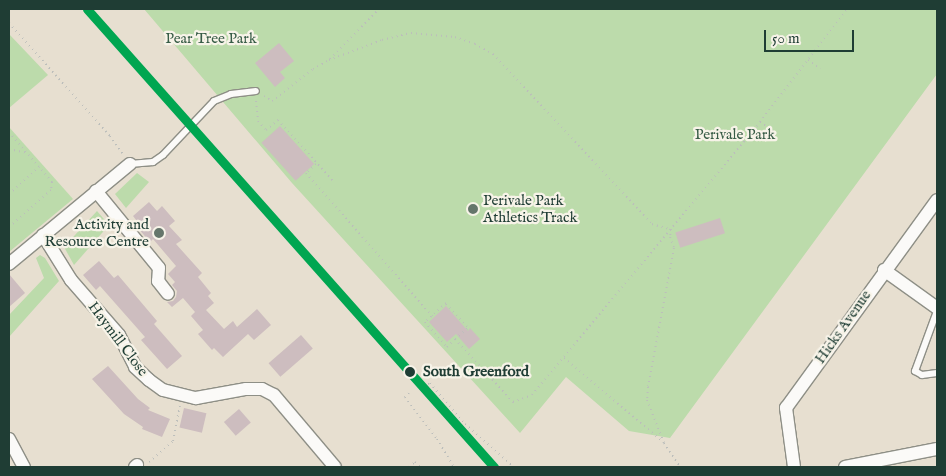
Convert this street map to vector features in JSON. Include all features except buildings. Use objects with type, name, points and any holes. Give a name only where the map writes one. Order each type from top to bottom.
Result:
[{"type":"street","points":[[9,264],[130,164]]},
{"type":"street","points":[[96,191],[159,268],[158,281],[168,294]]},
{"type":"street","name":"Hicks Avenue","points":[[794,467],[786,408],[884,270],[937,200]]},
{"type":"street","name":"Haymill Close","points":[[43,235],[71,280],[119,335],[135,367],[163,390],[196,398],[246,389],[262,389],[274,395],[335,467]]},
{"type":"street","points":[[884,270],[937,310]]},
{"type":"street","points":[[9,439],[24,467]]},
{"type":"street","points":[[845,467],[937,449]]},
{"type":"lane","points":[[130,164],[153,162],[163,155],[214,100],[231,94],[256,91]]},
{"type":"lane","points":[[937,310],[915,371],[922,375],[937,373]]},
{"type":"path","points":[[329,60],[379,9]]},
{"type":"path","points":[[456,339],[513,402],[532,395],[760,122],[847,9]]},
{"type":"path","points":[[9,23],[110,136],[130,164]]},
{"type":"path","points":[[256,91],[272,100],[313,69],[329,60],[382,40],[411,33],[454,37],[475,44],[493,54],[652,224],[671,229]]},
{"type":"path","points":[[808,60],[820,69]]},
{"type":"path","points":[[256,91],[258,121],[266,130],[278,120],[334,182]]},
{"type":"path","points":[[760,122],[773,132]]},
{"type":"path","points":[[9,132],[52,182],[50,190],[9,227]]},
{"type":"path","points":[[9,149],[28,153]]},
{"type":"path","points":[[316,164],[306,174],[432,316]]},
{"type":"path","points":[[9,194],[40,166]]},
{"type":"path","points":[[671,229],[670,237],[674,248],[647,400],[664,443],[680,467]]},
{"type":"path","points":[[446,303],[469,327],[447,347],[425,322],[432,316],[446,303]]},
{"type":"path","points":[[564,358],[664,443]]},
{"type":"path","points":[[428,384],[430,382],[465,424],[514,467]]},
{"type":"path","points":[[409,393],[405,397],[437,439],[454,467]]},
{"type":"path","points":[[136,466],[146,465],[173,441],[182,396]]},
{"type":"path","points":[[409,467],[416,462],[420,467]]},
{"type":"green space","points":[[144,9],[937,9],[937,74],[670,438],[629,431],[566,377],[520,433],[292,183]]},
{"type":"green space","points":[[9,34],[48,75],[9,108]]},
{"type":"green space","points":[[9,127],[73,199],[9,252]]},
{"type":"green space","points":[[137,173],[149,182],[126,208],[115,194]]},
{"type":"green space","points":[[97,211],[109,225],[74,265],[64,247]]},
{"type":"green space","points":[[40,255],[45,258],[59,281],[9,337],[9,315],[44,278],[36,258]]},
{"type":"transit line","points":[[87,9],[494,467]]},
{"type":"place","name":"Perivale Park Athletics Track","points":[[473,209]]},
{"type":"place","name":"Activity and Resource Centre","points":[[159,233]]},
{"type":"place","name":"South Greenford","points":[[410,372]]},
{"type":"park label","name":"Pear Tree Park","points":[[211,39]]},
{"type":"park label","name":"Perivale Park","points":[[735,135]]}]
